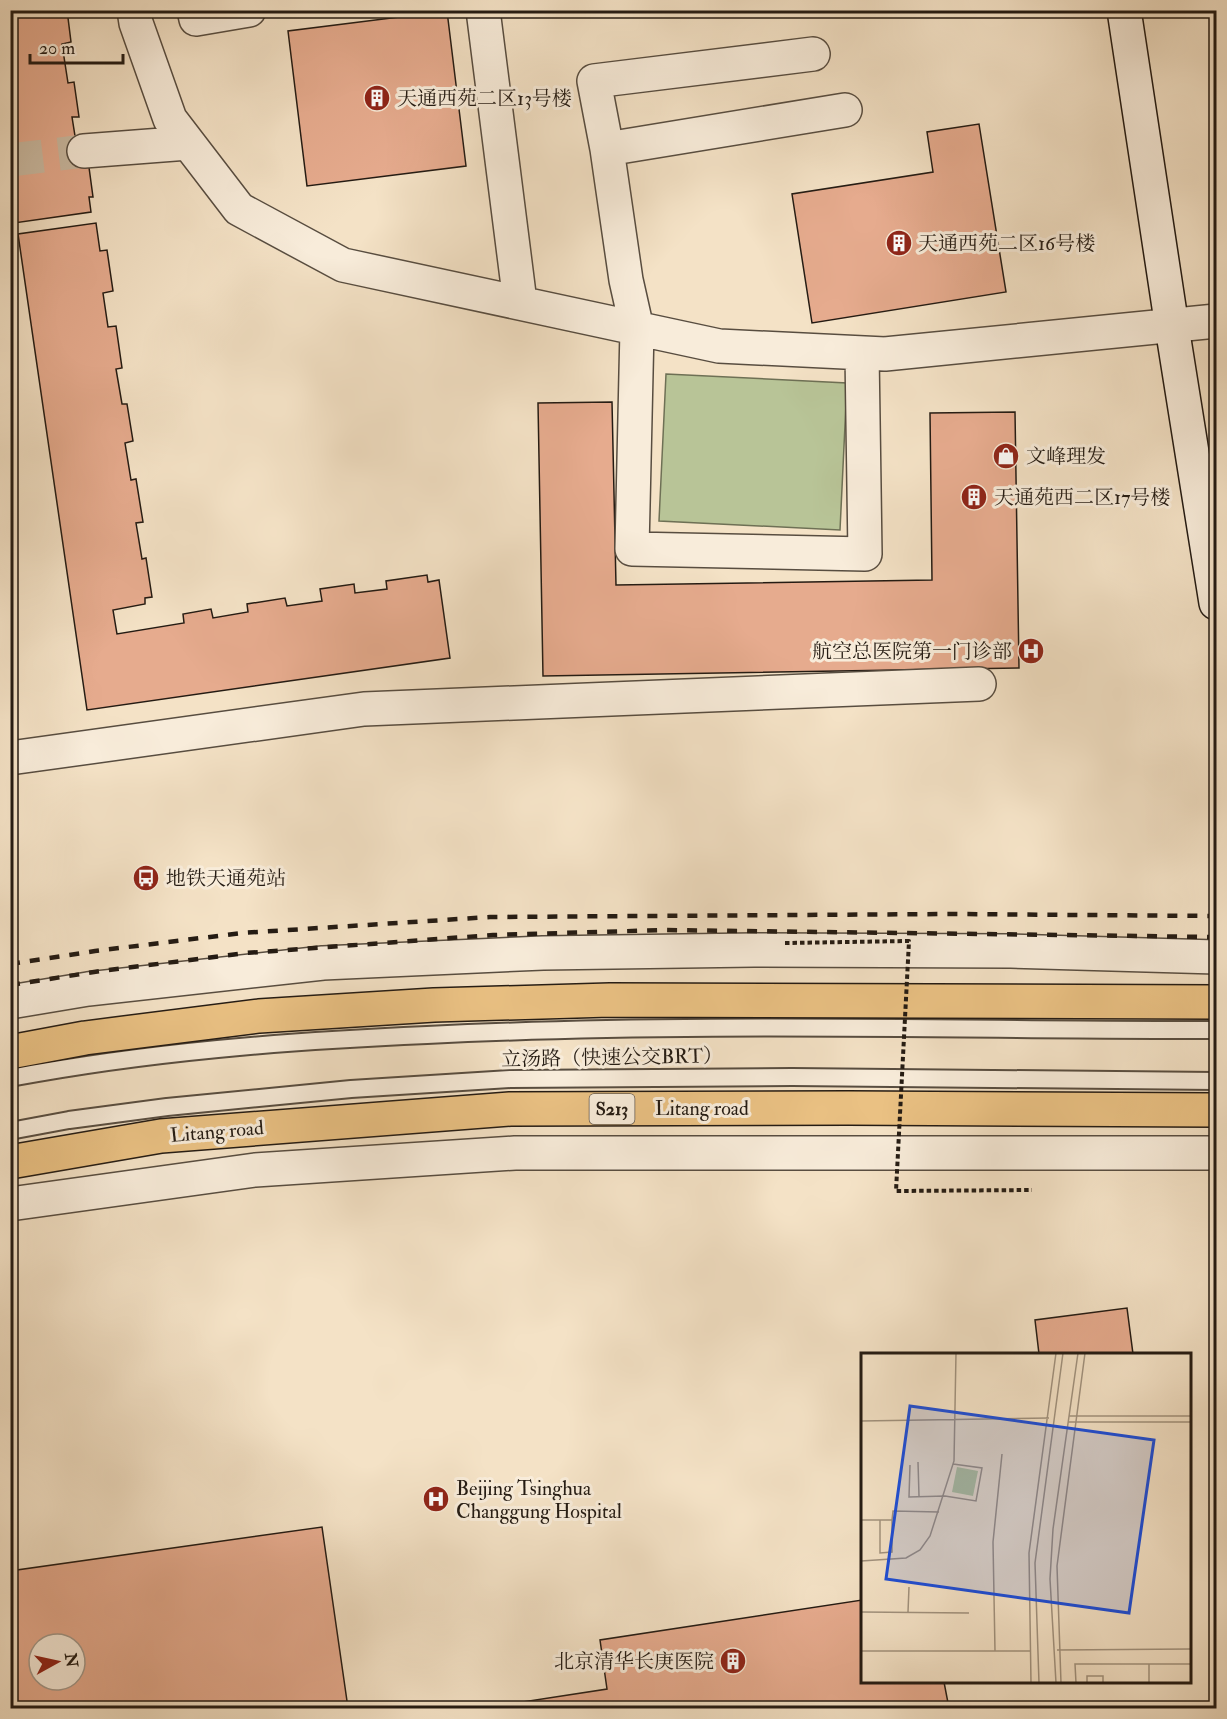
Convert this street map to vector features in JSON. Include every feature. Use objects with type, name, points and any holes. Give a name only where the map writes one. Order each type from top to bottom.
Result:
[{"type":"main road","points":[[10,1052],[85,1038],[259,1016],[434,1005],[610,1000],[1216,1002]]},
{"type":"main road","name":"Litang road","points":[[10,1162],[161,1136],[510,1109],[1216,1110]]},
{"type":"street","points":[[134,10],[136,23],[170,119],[239,208],[343,265],[719,346],[885,354],[1216,321]]},
{"type":"street","points":[[194,10],[196,19],[249,10]]},
{"type":"street","points":[[483,10],[520,302]]},
{"type":"street","points":[[1124,10],[1216,603]]},
{"type":"street","points":[[813,54],[594,81],[607,149],[626,280],[637,329],[632,549],[865,554],[862,353]]},
{"type":"street","points":[[607,149],[844,110]]},
{"type":"street","points":[[84,151],[188,143]]},
{"type":"street","points":[[10,758],[364,709],[979,684]]},
{"type":"street","points":[[10,1002],[88,989],[323,963],[543,953],[988,950],[1216,957]]},
{"type":"street","name":"S213","points":[[10,1204],[255,1170],[515,1154],[1216,1153]]},
{"type":"lane","name":"立汤路（快速公交BRT）","points":[[10,1078],[71,1067],[225,1048],[339,1039],[484,1032],[777,1027],[1216,1030]]},
{"type":"lane","name":"立汤路（快速公交BRT）","points":[[10,1131],[69,1120],[167,1107],[351,1089],[510,1079],[792,1077],[1216,1081]]},
{"type":"path","points":[[785,943],[909,941],[896,1191],[1032,1190]]},
{"type":"green space","points":[[666,374],[847,383],[840,530],[659,521]]},
{"type":"building","points":[[10,10],[67,10],[71,42],[62,44],[68,83],[74,82],[79,117],[72,117],[79,161],[88,160],[93,197],[89,197],[91,212],[14,223],[10,197]]},
{"type":"building","name":"天通西苑二区13号楼","points":[[447,11],[466,166],[307,186],[288,31]]},
{"type":"building","name":"天通西苑二区16号楼","points":[[979,124],[1006,292],[812,323],[792,194],[933,172],[927,132]]},
{"type":"building","points":[[96,223],[100,251],[107,250],[113,291],[103,293],[108,327],[116,326],[122,368],[116,369],[122,404],[127,404],[133,441],[125,443],[131,480],[136,479],[143,522],[136,523],[142,559],[146,558],[152,597],[145,598],[145,604],[113,610],[117,634],[184,623],[183,614],[211,609],[213,618],[248,612],[247,604],[285,598],[287,606],[322,601],[320,589],[354,584],[355,593],[387,589],[386,581],[427,575],[428,582],[439,580],[450,658],[87,710],[18,234]]},
{"type":"building","name":"天通苑西二区17号楼","points":[[612,402],[616,585],[932,580],[930,413],[1015,412],[1019,668],[543,676],[538,403]]},
{"type":"building","points":[[1127,1308],[1133,1353],[1039,1353],[1035,1320]]},
{"type":"building","points":[[322,1527],[348,1708],[10,1708],[10,1571]]},
{"type":"building","name":"北京清华长庚医院","points":[[861,1600],[861,1683],[944,1683],[949,1708],[510,1708],[509,1704],[607,1689],[600,1640]]},
{"type":"tunnel","points":[[10,160],[84,151]]},
{"type":"railway","points":[[10,964],[242,933],[490,917],[951,914],[1216,916]]},
{"type":"railway","points":[[10,985],[246,953],[493,935],[666,930],[1216,937]]},
{"type":"place","name":"天通西苑二区13号楼","points":[[377,98]]},
{"type":"place","name":"天通西苑二区16号楼","points":[[899,243]]},
{"type":"place","name":"文峰理发","points":[[1006,456]]},
{"type":"place","name":"天通苑西二区17号楼","points":[[974,497]]},
{"type":"place","name":"航空总医院第一门诊部","points":[[1031,651]]},
{"type":"place","name":"地铁天通苑站","points":[[146,878]]},
{"type":"place","name":"Beijing Tsinghua Changgung Hospital","points":[[436,1499]]},
{"type":"place","name":"北京清华长庚医院","points":[[733,1661]]}]
